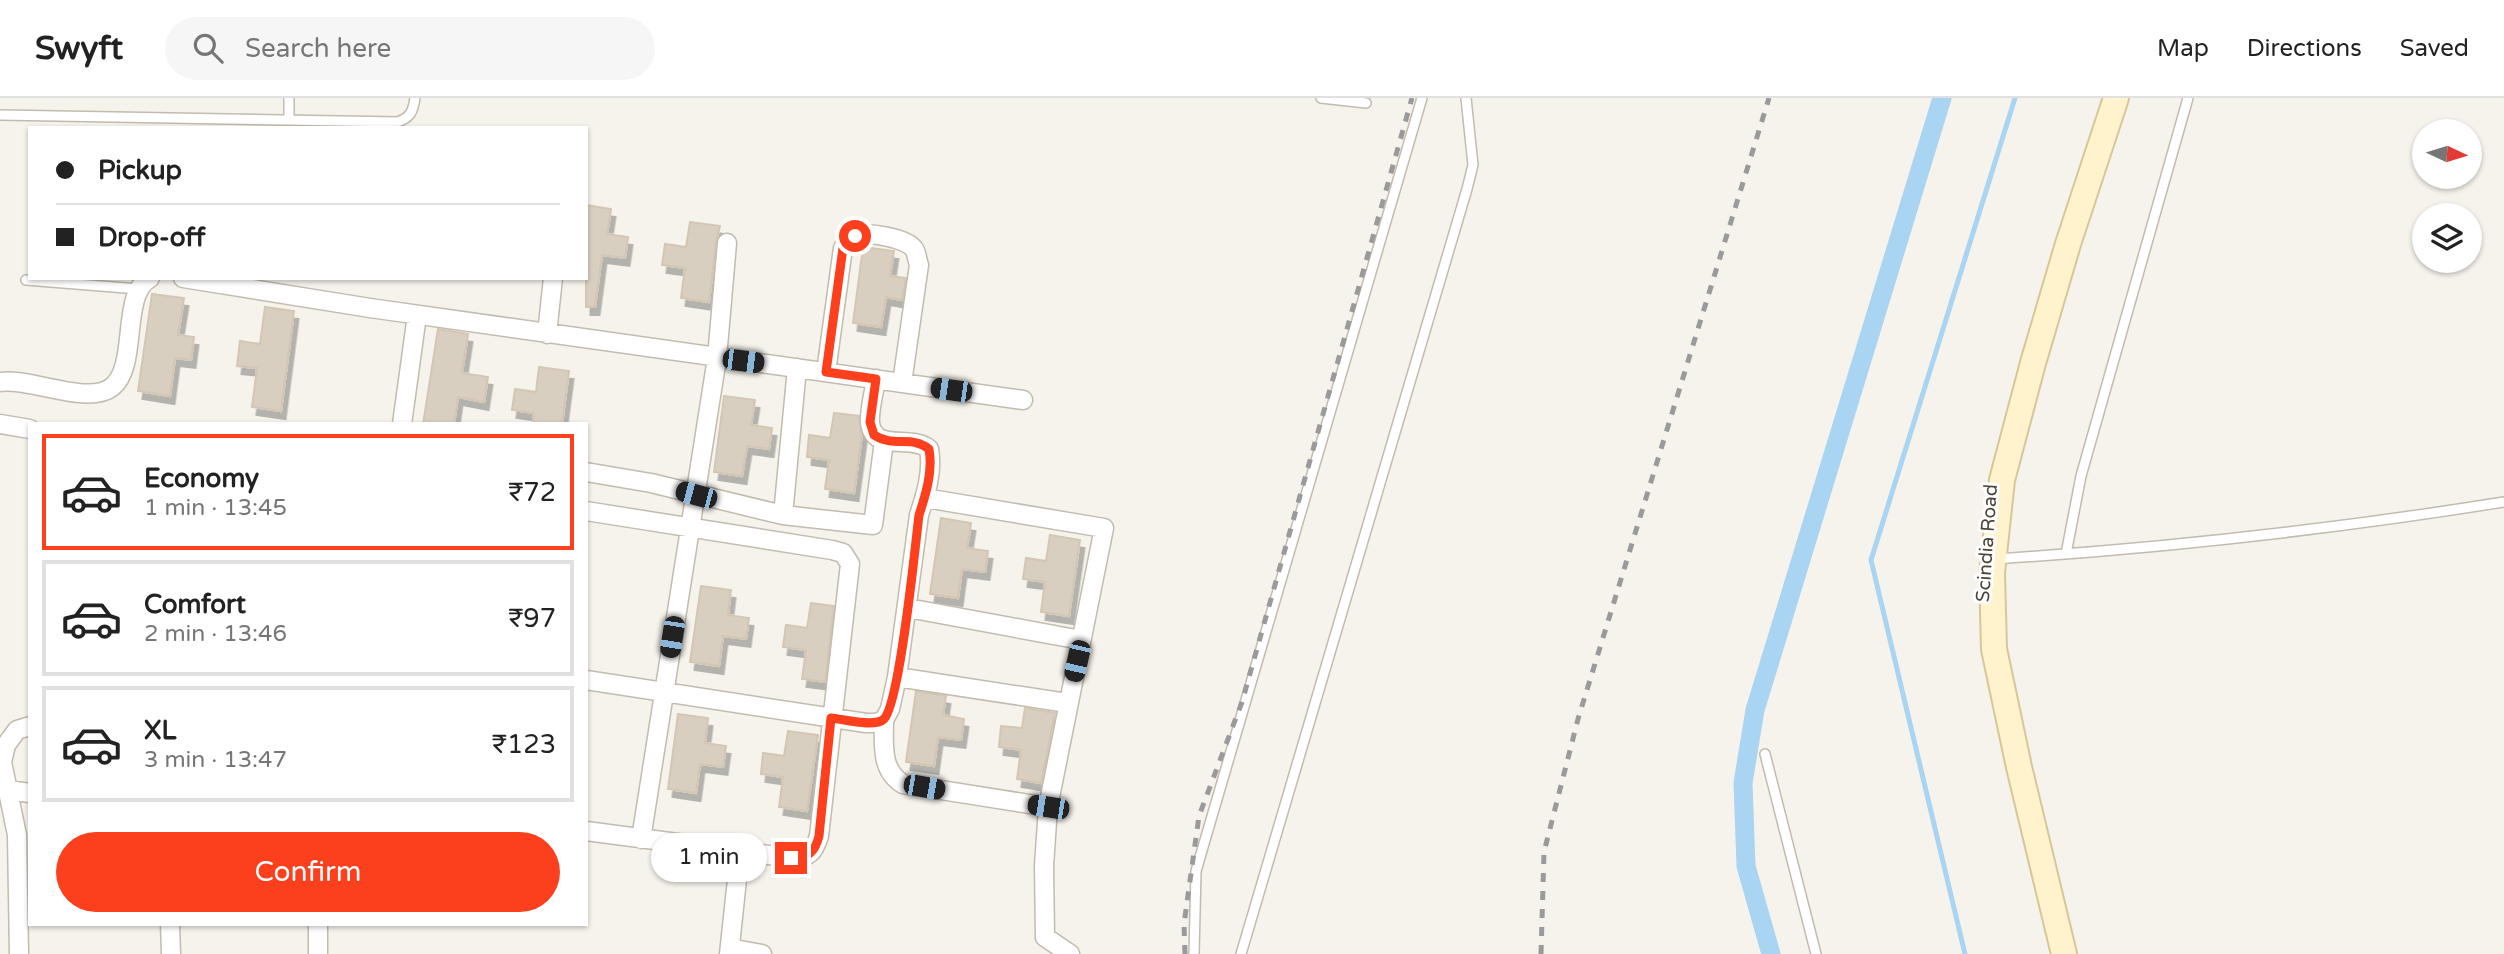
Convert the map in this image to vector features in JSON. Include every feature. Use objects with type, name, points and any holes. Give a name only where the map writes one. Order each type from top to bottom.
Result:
[{"type":"main road","name":"Scindia Road","points":[[2052,954],[1987,679],[1981,622],[1982,546],[1995,458],[2037,303],[2101,98]]},
{"type":"main road","points":[[2064,954],[1994,649],[1994,559],[2003,481],[2033,363],[2068,244],[2116,98]]},
{"type":"street","points":[[826,372],[843,248],[855,236],[887,236],[908,243],[915,250],[919,265],[902,383]]},
{"type":"street","points":[[641,839],[716,358],[727,243]]},
{"type":"street","points":[[196,280],[547,334],[1023,400]]},
{"type":"street","points":[[547,334],[553,280]]},
{"type":"street","points":[[0,382],[86,393],[102,393],[111,388],[118,381],[125,359],[144,284]]},
{"type":"street","points":[[402,422],[417,315]]},
{"type":"street","points":[[783,515],[797,368]]},
{"type":"street","points":[[876,379],[870,422],[874,435],[884,441],[922,443],[929,449],[931,458],[925,498],[919,515],[897,677],[890,709],[884,720],[887,767],[894,779],[903,783],[1048,807]]},
{"type":"street","points":[[0,424],[28,429]]},
{"type":"street","points":[[588,472],[624,477],[783,515],[873,525],[884,441]]},
{"type":"street","points":[[925,498],[1104,528],[1048,807],[1044,866],[1045,937],[1070,954]]},
{"type":"street","points":[[588,511],[843,553],[850,564],[819,836],[816,847],[809,855],[802,859],[588,831]]},
{"type":"street","points":[[908,608],[1082,640]]},
{"type":"street","points":[[897,677],[1068,703]]},
{"type":"street","points":[[588,680],[866,723],[884,720]]},
{"type":"street","points":[[19,954],[17,835],[2,762],[6,745],[17,730],[28,727]]},
{"type":"street","points":[[8,790],[28,793]]},
{"type":"street","points":[[740,852],[730,954],[740,950],[762,954]]},
{"type":"street","points":[[170,926],[171,954]]},
{"type":"street","points":[[318,926],[318,954]]},
{"type":"lane","points":[[289,98],[289,120]]},
{"type":"lane","points":[[0,114],[397,122],[407,118],[413,110],[415,98]]},
{"type":"lane","points":[[1321,98],[1366,103]]},
{"type":"lane","points":[[1194,954],[1196,871],[1422,98]]},
{"type":"lane","points":[[1241,954],[1467,189],[1473,166],[1466,98]]},
{"type":"lane","points":[[2066,554],[2081,476],[2188,98]]},
{"type":"lane","points":[[26,280],[144,284]]},
{"type":"lane","points":[[1994,559],[2248,538],[2504,502]]},
{"type":"lane","points":[[1765,754],[1816,954]]},
{"type":"building","points":[[588,205],[611,209],[607,234],[628,237],[625,258],[602,255],[595,307],[586,307]]},
{"type":"building","points":[[690,222],[720,226],[709,302],[681,298],[685,268],[662,265],[665,244],[686,247]]},
{"type":"building","points":[[863,247],[894,251],[890,276],[906,278],[902,300],[886,297],[881,327],[853,323]]},
{"type":"building","points":[[152,294],[184,298],[178,335],[194,337],[191,360],[175,358],[170,396],[138,391]]},
{"type":"building","points":[[265,307],[294,311],[281,411],[252,407],[257,368],[237,366],[240,341],[260,344]]},
{"type":"building","points":[[438,329],[468,334],[462,373],[488,377],[484,402],[458,397],[454,422],[423,422]]},
{"type":"building","points":[[539,367],[569,371],[562,422],[533,422],[534,413],[512,410],[515,389],[536,392]]},
{"type":"building","points":[[724,396],[755,400],[751,425],[772,428],[769,449],[747,446],[742,476],[714,472]]},
{"type":"building","points":[[834,413],[859,416],[862,435],[854,493],[825,489],[829,460],[807,457],[809,435],[830,438]]},
{"type":"building","points":[[941,518],[971,523],[967,548],[988,551],[985,572],[962,569],[958,598],[930,594]]},
{"type":"building","points":[[1050,535],[1080,540],[1069,616],[1041,612],[1045,582],[1023,579],[1026,558],[1046,561]]},
{"type":"building","points":[[701,586],[731,590],[728,615],[749,618],[746,639],[723,636],[719,666],[690,662]]},
{"type":"building","points":[[811,603],[834,606],[825,682],[802,679],[806,650],[783,647],[786,625],[807,628]]},
{"type":"building","points":[[916,691],[946,696],[943,715],[964,719],[961,740],[938,737],[934,766],[906,762]]},
{"type":"building","points":[[1025,708],[1055,713],[1041,783],[1017,779],[1021,750],[999,747],[1001,726],[1022,728]]},
{"type":"building","points":[[678,714],[708,718],[705,743],[726,746],[723,767],[700,764],[696,793],[668,789]]},
{"type":"building","points":[[788,731],[818,735],[807,811],[779,807],[783,777],[761,774],[763,753],[784,756]]},
{"type":"waterway","points":[[1771,954],[1746,866],[1743,783],[1755,710],[1942,98]]},
{"type":"waterway","points":[[1965,954],[1871,560],[2015,98]]},
{"type":"railway","points":[[1185,954],[1184,924],[1199,816],[1242,702],[1412,98]]},
{"type":"railway","points":[[1541,954],[1544,852],[1578,719],[1769,98]]},
{"type":"route","points":[[791,858],[802,859],[816,847],[831,718],[876,723],[884,720],[890,709],[908,608],[919,515],[925,498],[931,458],[929,449],[922,443],[884,441],[874,435],[870,422],[876,379],[826,372],[843,248],[855,236]]}]
